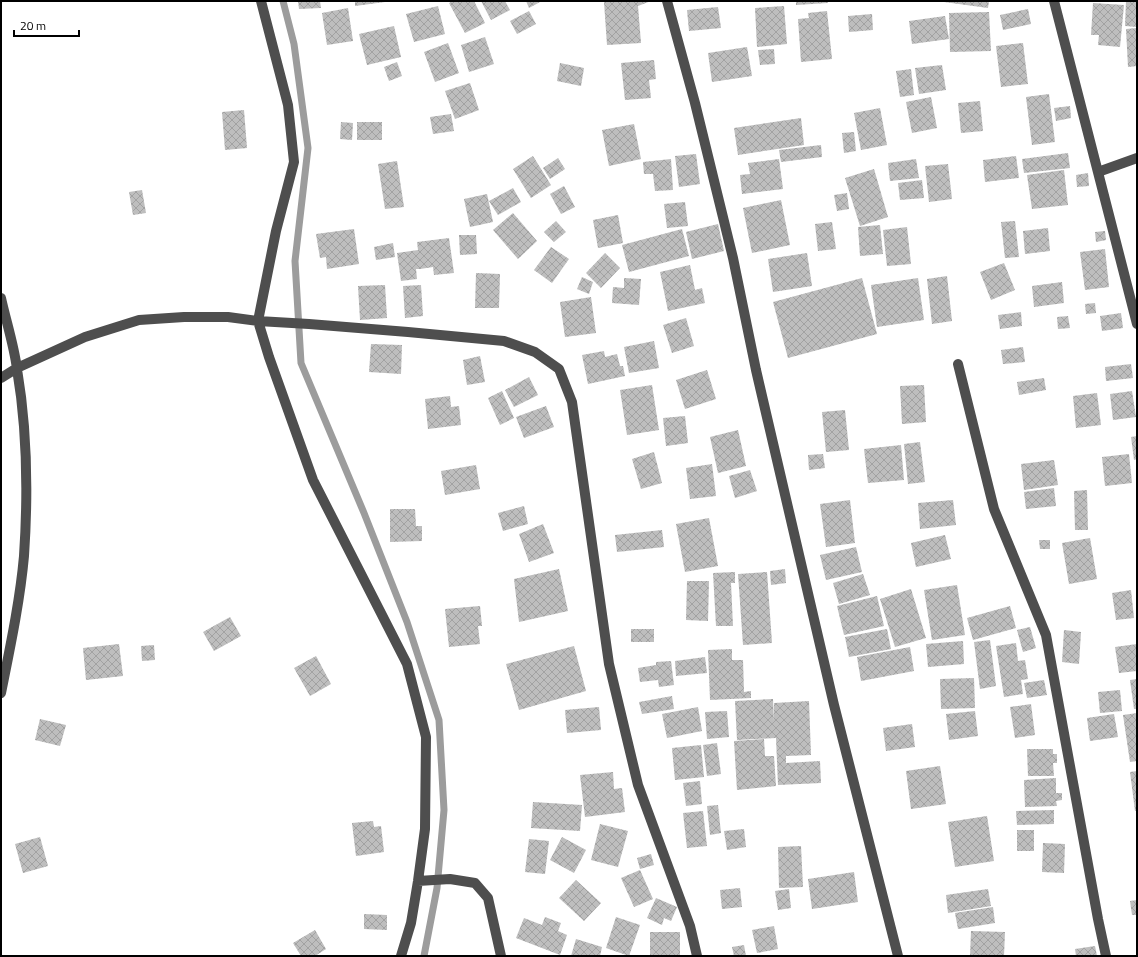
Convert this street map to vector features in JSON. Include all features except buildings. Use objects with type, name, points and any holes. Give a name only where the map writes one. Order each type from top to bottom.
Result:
[{"type":"street","points":[[261,1],[288,105],[294,162],[276,231],[258,321],[269,357],[313,480],[407,664],[426,737],[425,829],[411,922],[401,956]]},
{"type":"street","points":[[667,1],[695,103],[733,258],[756,370],[834,705],[898,956]]},
{"type":"street","points":[[1054,1],[1137,324]]},
{"type":"street","points":[[1098,172],[1137,158]]},
{"type":"street","points":[[1,298],[17,368],[24,426],[26,496],[24,549],[14,626],[1,693]]},
{"type":"street","points":[[1,378],[17,368],[85,337],[139,320],[184,317],[285,322],[504,341],[534,352],[559,369],[572,402],[609,664],[638,785],[690,926],[697,956]]},
{"type":"street","points":[[958,364],[994,509],[1046,635],[1106,956]]},
{"type":"street","points":[[418,881],[450,879],[475,883],[488,898],[501,956]]},
{"type":"waterway","points":[[283,1],[294,44],[308,148],[295,261],[301,363],[364,513],[407,622],[439,720],[444,810],[437,888],[424,956]]}]
